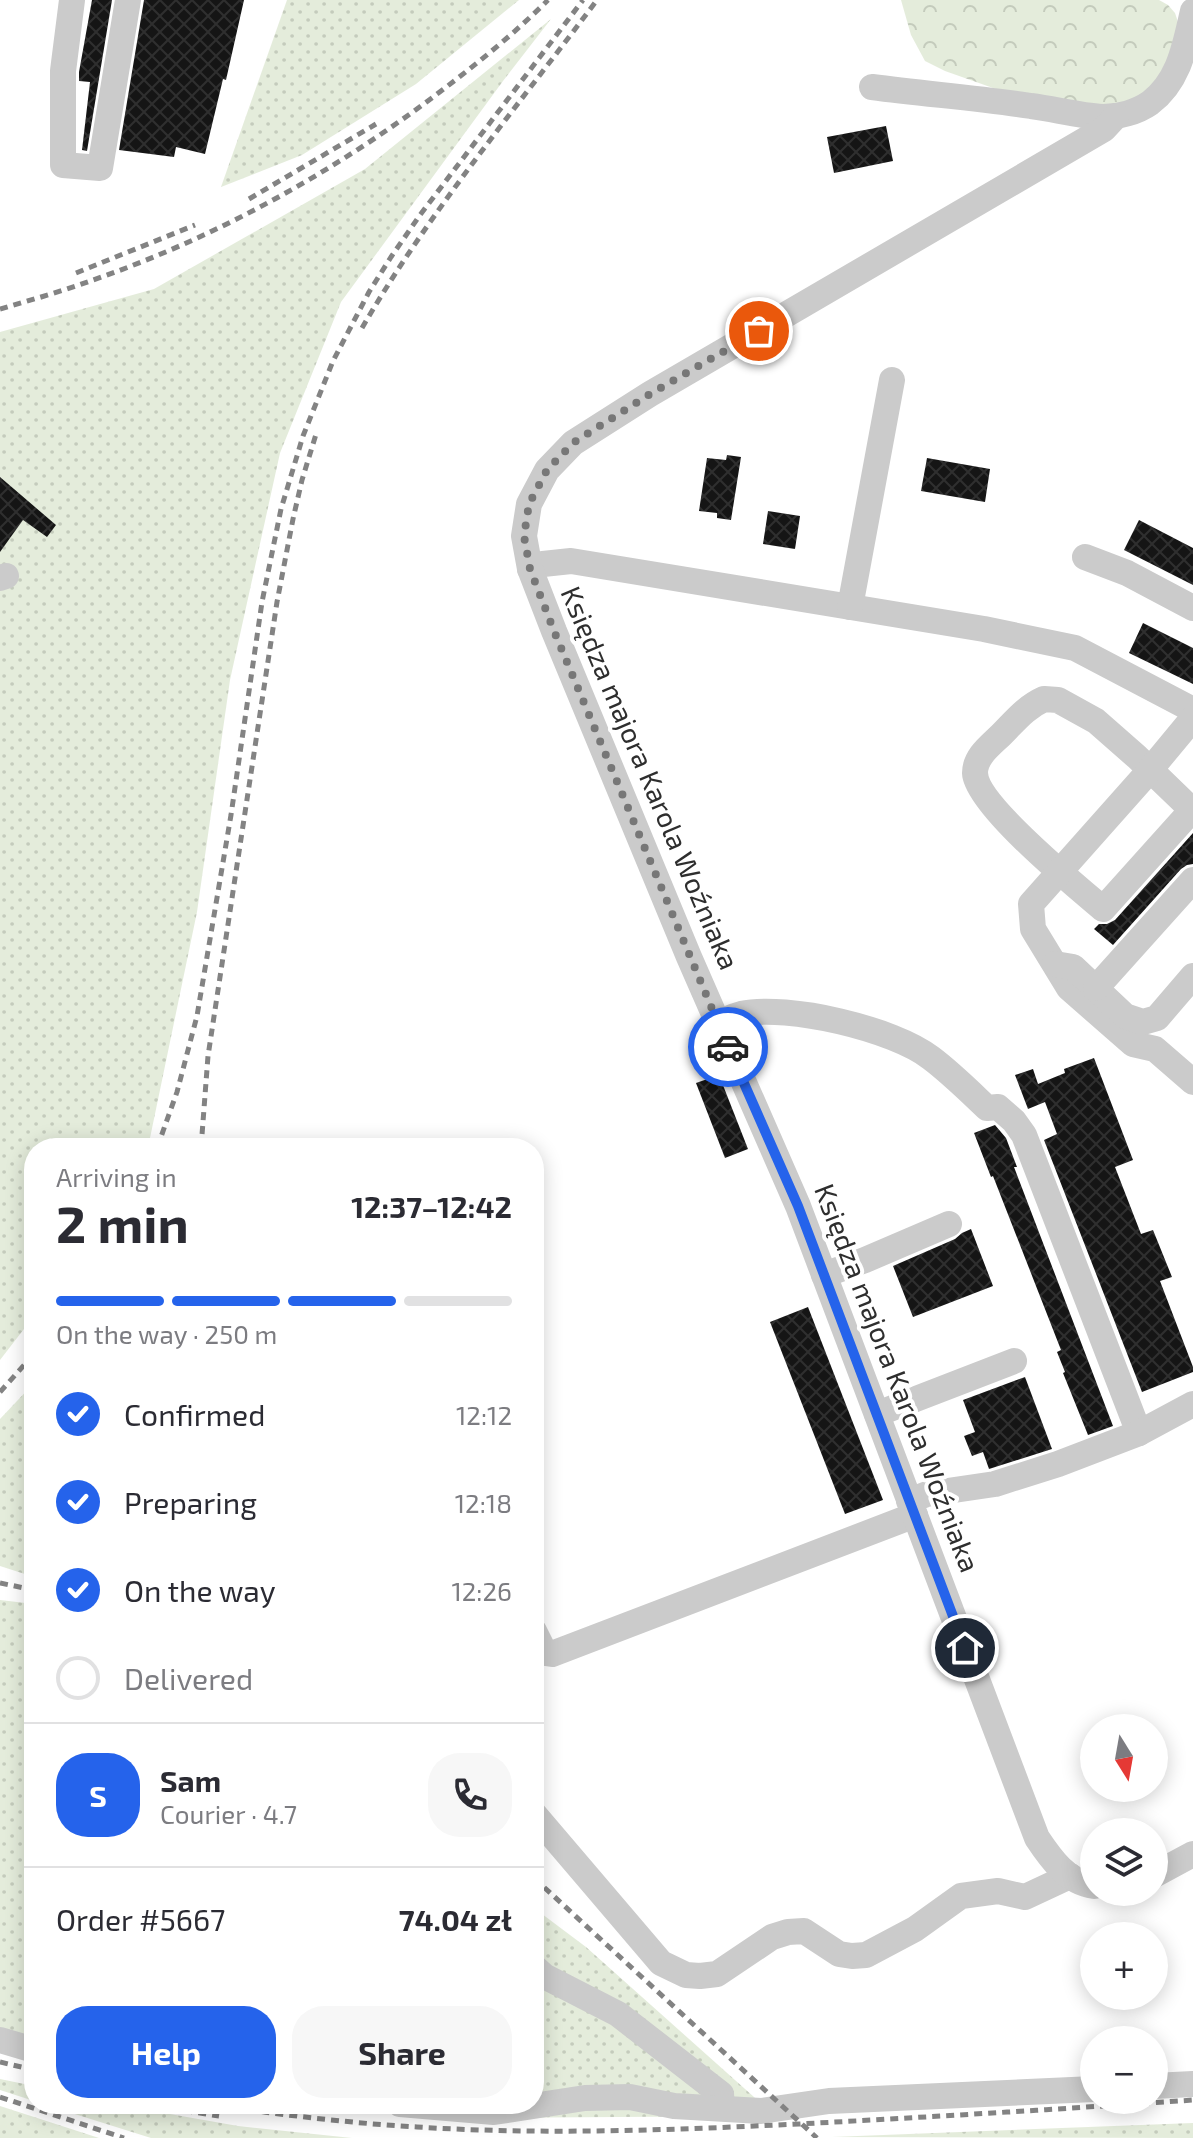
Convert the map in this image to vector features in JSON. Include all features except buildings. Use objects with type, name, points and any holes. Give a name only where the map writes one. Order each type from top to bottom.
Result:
[{"type":"street","points":[[72,0],[63,71],[63,165],[100,168],[128,0]]},
{"type":"street","name":"Księdza majora Karola Woźniaka","points":[[1080,1880],[1053,1862],[1037,1838],[798,1206],[560,645],[530,569],[524,536],[529,504],[547,470],[573,443],[650,394],[1104,129],[1116,116],[1148,104],[1173,78],[1193,11]]},
{"type":"street","points":[[872,87],[1084,115],[1116,116]]},
{"type":"street","points":[[850,607],[892,380]]},
{"type":"street","points":[[1085,557],[1127,573],[1193,608]]},
{"type":"street","points":[[530,569],[543,564],[571,561],[984,629],[1075,648],[1193,710]]},
{"type":"street","points":[[1044,699],[1058,700],[1096,721],[1192,810],[1103,909],[1059,871],[1007,824],[976,782],[975,771],[978,758],[1030,705],[1044,699]]},
{"type":"street","points":[[1193,718],[1031,904],[1033,929],[1069,988],[1133,1044],[1155,1049],[1193,1082]]},
{"type":"street","points":[[1096,988],[1193,880]]},
{"type":"street","points":[[1055,964],[1073,967],[1125,1016],[1143,1022],[1157,1018],[1193,976]]},
{"type":"street","points":[[718,1023],[742,1014],[769,1012],[807,1014],[869,1029],[930,1057],[987,1108],[998,1107],[1014,1121],[1024,1135],[1139,1433]]},
{"type":"street","points":[[824,1275],[949,1224]]},
{"type":"street","points":[[877,1414],[1014,1361]]},
{"type":"street","points":[[544,1653],[552,1654],[912,1508],[927,1494],[995,1484],[1058,1464],[1139,1433],[1193,1404]]},
{"type":"street","points":[[544,1826],[661,1963],[686,1975],[717,1974],[772,1937],[788,1932],[804,1931],[839,1954],[866,1955],[915,1929],[961,1896],[998,1891],[1025,1897],[1080,1882]]},
{"type":"street","points":[[1168,1867],[1193,1854]]},
{"type":"street","points":[[544,1976],[618,2014],[721,2094],[722,2107]]},
{"type":"street","points":[[0,2040],[24,2047]]},
{"type":"street","points":[[1168,2085],[1193,2084]]},
{"type":"street","points":[[544,2104],[585,2098],[630,2097],[674,2106],[761,2111],[829,2101],[1080,2090]]},
{"type":"green space","points":[[287,0],[519,0],[416,84],[302,155],[221,187]]},
{"type":"green space","points":[[901,0],[1159,0],[1175,13],[1178,22],[1166,69],[1144,96],[1109,108],[1010,94],[925,61],[911,35]]},
{"type":"green space","points":[[551,19],[341,302],[280,453],[230,680],[197,912],[150,1138],[24,1138],[24,1329],[0,1360],[0,332],[154,289],[365,169]]},
{"type":"green space","points":[[24,1394],[24,1574],[0,1566],[0,1419]]},
{"type":"green space","points":[[0,1600],[24,1603],[24,2054],[0,2048]]},
{"type":"green space","points":[[544,1916],[586,1947],[773,2116],[454,2118],[400,2114],[544,2114]]},
{"type":"green space","points":[[0,2079],[24,2084],[24,2098],[0,2090]]},
{"type":"green space","points":[[0,2106],[99,2138],[0,2138]]},
{"type":"green space","points":[[75,2114],[170,2114],[238,2126],[352,2138],[151,2138]]},
{"type":"green space","points":[[1193,2123],[1193,2138],[832,2137]]},
{"type":"railway","points":[[0,309],[70,288],[185,244],[317,175],[441,91],[548,0]]},
{"type":"railway","points":[[161,1138],[177,1092],[197,1016],[231,815],[262,602],[281,509],[303,436],[333,361],[391,257],[583,0]]},
{"type":"railway","points":[[362,328],[445,201],[597,0]]},
{"type":"railway","points":[[249,199],[376,124]]},
{"type":"railway","points":[[76,273],[195,225]]},
{"type":"railway","points":[[202,1138],[208,1056],[277,602],[302,480],[317,431]]},
{"type":"railway","points":[[0,1392],[24,1365]]},
{"type":"railway","points":[[0,1583],[24,1588]]},
{"type":"railway","points":[[544,1887],[817,2138]]},
{"type":"railway","points":[[0,2062],[24,2068]]},
{"type":"railway","points":[[0,2097],[24,2105]]},
{"type":"railway","points":[[281,2114],[465,2129],[656,2130],[1193,2100]]},
{"type":"railway","points":[[51,2114],[124,2138]]},
{"type":"railway","points":[[206,2114],[219,2116]]},
{"type":"way so far","points":[[728,1047],[554,631],[530,569],[524,536],[529,504],[547,470],[573,443],[759,331]]},
{"type":"route","points":[[728,1047],[798,1206],[965,1648]]}]
